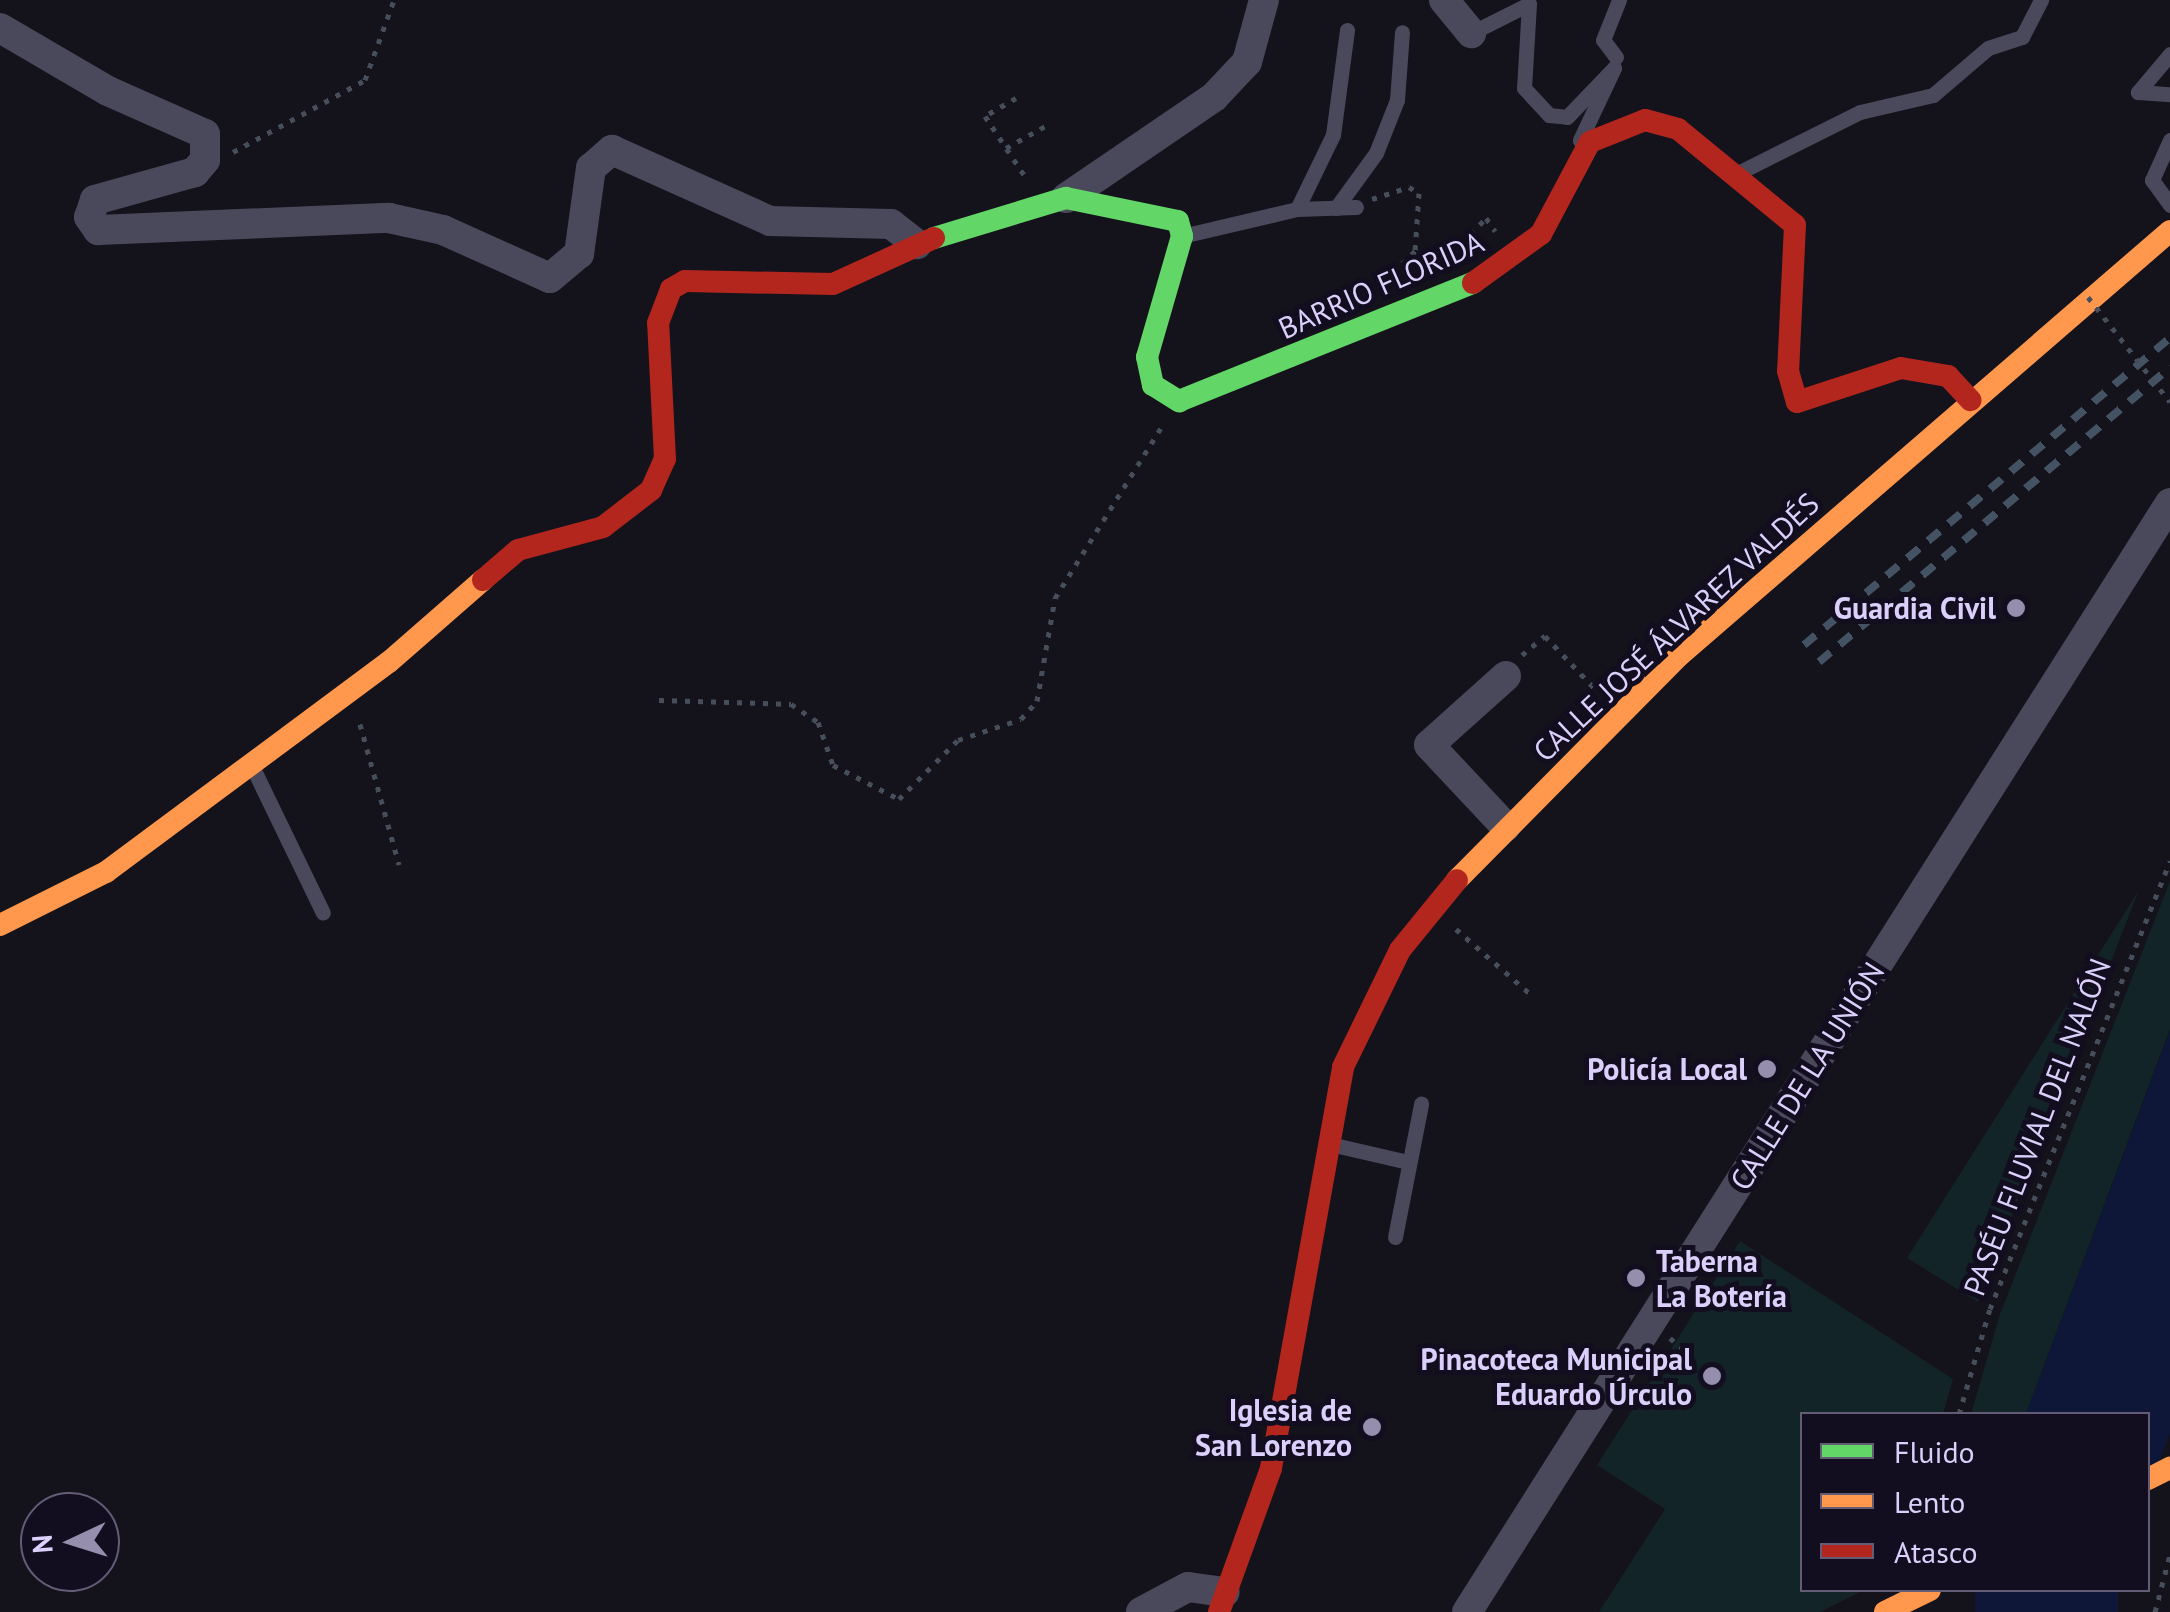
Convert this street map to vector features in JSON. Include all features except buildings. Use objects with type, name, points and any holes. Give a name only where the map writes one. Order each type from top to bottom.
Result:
[{"type":"street","points":[[0,924],[106,872],[348,689],[518,550],[602,527],[651,490],[665,459],[658,323],[677,284],[833,284],[917,244],[1066,198],[1214,98],[1247,62],[1264,0]]},
{"type":"street","points":[[1444,0],[1471,33]]},
{"type":"street","points":[[0,28],[108,92],[194,125],[206,134],[206,160],[168,184],[95,200],[92,224],[121,232],[389,218],[443,230],[550,278],[579,254],[590,168],[612,150],[770,221],[891,224],[917,244]]},
{"type":"street","name":"BARRIO FLORIDA","points":[[1179,401],[1481,280],[1516,257],[1541,234],[1577,164],[1616,126],[1645,120],[1678,129],[1738,173],[1794,225],[1788,371],[1798,402],[1901,368],[1948,376],[1970,400]]},
{"type":"street","points":[[1066,198],[1092,210],[1160,213],[1178,221],[1182,236],[1147,356],[1154,385],[1179,401]]},
{"type":"street","name":"CALLE JOSÉ ÁLVAREZ VALDÉS","points":[[1222,1602],[1271,1468],[1330,1144],[1357,1027],[1434,910],[1506,827],[1619,715],[1970,400],[2170,231]]},
{"type":"street","name":"CALLE DE LA UNIÓN","points":[[1467,1612],[2158,548],[2170,503]]},
{"type":"street","points":[[1506,676],[1429,745],[1506,827]]},
{"type":"street","points":[[1141,1612],[1188,1587],[1222,1602]]},
{"type":"street","points":[[1885,1612],[1926,1592]]},
{"type":"lane","points":[[1616,57],[1603,40],[1619,0]]},
{"type":"lane","points":[[1738,173],[1860,112],[1933,95],[1988,48],[2022,37],[2041,0]]},
{"type":"lane","points":[[1471,33],[1528,4],[1524,88],[1549,115],[1567,117],[1614,68],[1580,135],[1577,164]]},
{"type":"lane","points":[[1297,209],[1334,135],[1346,30]]},
{"type":"lane","points":[[1336,208],[1376,153],[1397,100],[1402,32]]},
{"type":"lane","points":[[2170,54],[2138,92],[2170,94]]},
{"type":"lane","points":[[2170,140],[2152,180],[2170,205]]},
{"type":"lane","points":[[1182,236],[1297,209],[1356,207]]},
{"type":"lane","points":[[245,769],[323,913]]},
{"type":"lane","points":[[1395,1237],[1421,1104]]},
{"type":"lane","points":[[1330,1144],[1408,1162]]},
{"type":"path","points":[[206,160],[346,97],[384,46],[394,0]]},
{"type":"path","points":[[1016,98],[985,116],[1033,190]]},
{"type":"path","points":[[1006,148],[1049,124]]},
{"type":"path","points":[[1356,207],[1384,192],[1419,193],[1424,223],[1411,254],[1374,291]]},
{"type":"path","points":[[1411,254],[1450,257],[1486,218],[1516,257]]},
{"type":"path","points":[[2088,297],[2170,402]]},
{"type":"path","points":[[659,700],[791,704],[818,722],[833,765],[899,799],[958,740],[1022,719],[1037,702],[1055,598],[1179,401]]},
{"type":"path","points":[[1506,676],[1545,636],[1619,715]]},
{"type":"path","points":[[348,689],[399,866]]},
{"type":"path","name":"PASÉU FLUVIAL DEL NALÓN","points":[[1960,1412],[1990,1309],[2170,860]]},
{"type":"path","points":[[1434,910],[1530,993]]},
{"type":"path","points":[[1667,1336],[1688,1353]]},
{"type":"path","points":[[2155,1612],[2170,1555]]},
{"type":"shaded area","points":[[2170,881],[2170,1029],[2027,1412],[1972,1412],[2000,1314]]},
{"type":"shaded area","points":[[2139,890],[1978,1302],[1907,1258]]},
{"type":"shaded area","name":"Pinacoteca Municipal Eduardo Úrculo","points":[[1740,1241],[1953,1379],[1944,1412],[1800,1412],[1800,1592],[1860,1592],[1820,1612],[1599,1612],[1665,1509],[1597,1465]]},
{"type":"water","points":[[2170,1030],[2170,1433],[2150,1488],[2150,1412],[2027,1412]]},
{"type":"water","points":[[1975,1592],[2118,1592],[2118,1612],[1975,1612]]},
{"type":"railway","points":[[1804,645],[2170,338]]},
{"type":"railway","points":[[1819,662],[2170,367]]},
{"type":"traffic: fast","points":[[934,238],[1066,198],[1178,221],[1182,236],[1147,357],[1153,385],[1179,401],[1473,283]]},
{"type":"traffic: slow","points":[[1457,880],[1680,655],[2170,231]]},
{"type":"traffic: slow","points":[[0,925],[106,872],[389,662],[483,580]]},
{"type":"traffic: slow","points":[[2150,1478],[2170,1468]]},
{"type":"traffic: slow","points":[[1885,1612],[1926,1592]]},
{"type":"traffic: jam","points":[[1473,283],[1541,234],[1590,142],[1645,120],[1678,129],[1795,225],[1788,371],[1797,402],[1901,368],[1948,376],[1970,400]]},
{"type":"traffic: jam","points":[[483,580],[518,550],[603,527],[651,490],[665,459],[658,323],[671,289],[685,281],[833,284],[934,238]]},
{"type":"traffic: jam","points":[[1219,1612],[1271,1468],[1343,1067],[1400,950],[1457,880]]},
{"type":"place","name":"Guardia Civil","points":[[2016,608]]},
{"type":"place","name":"Policía Local","points":[[1767,1069]]},
{"type":"place","name":"Taberna La Botería","points":[[1636,1278]]},
{"type":"place","name":"Pinacoteca Municipal Eduardo Úrculo","points":[[1712,1376]]},
{"type":"place","name":"Iglesia de San Lorenzo","points":[[1372,1427]]}]
